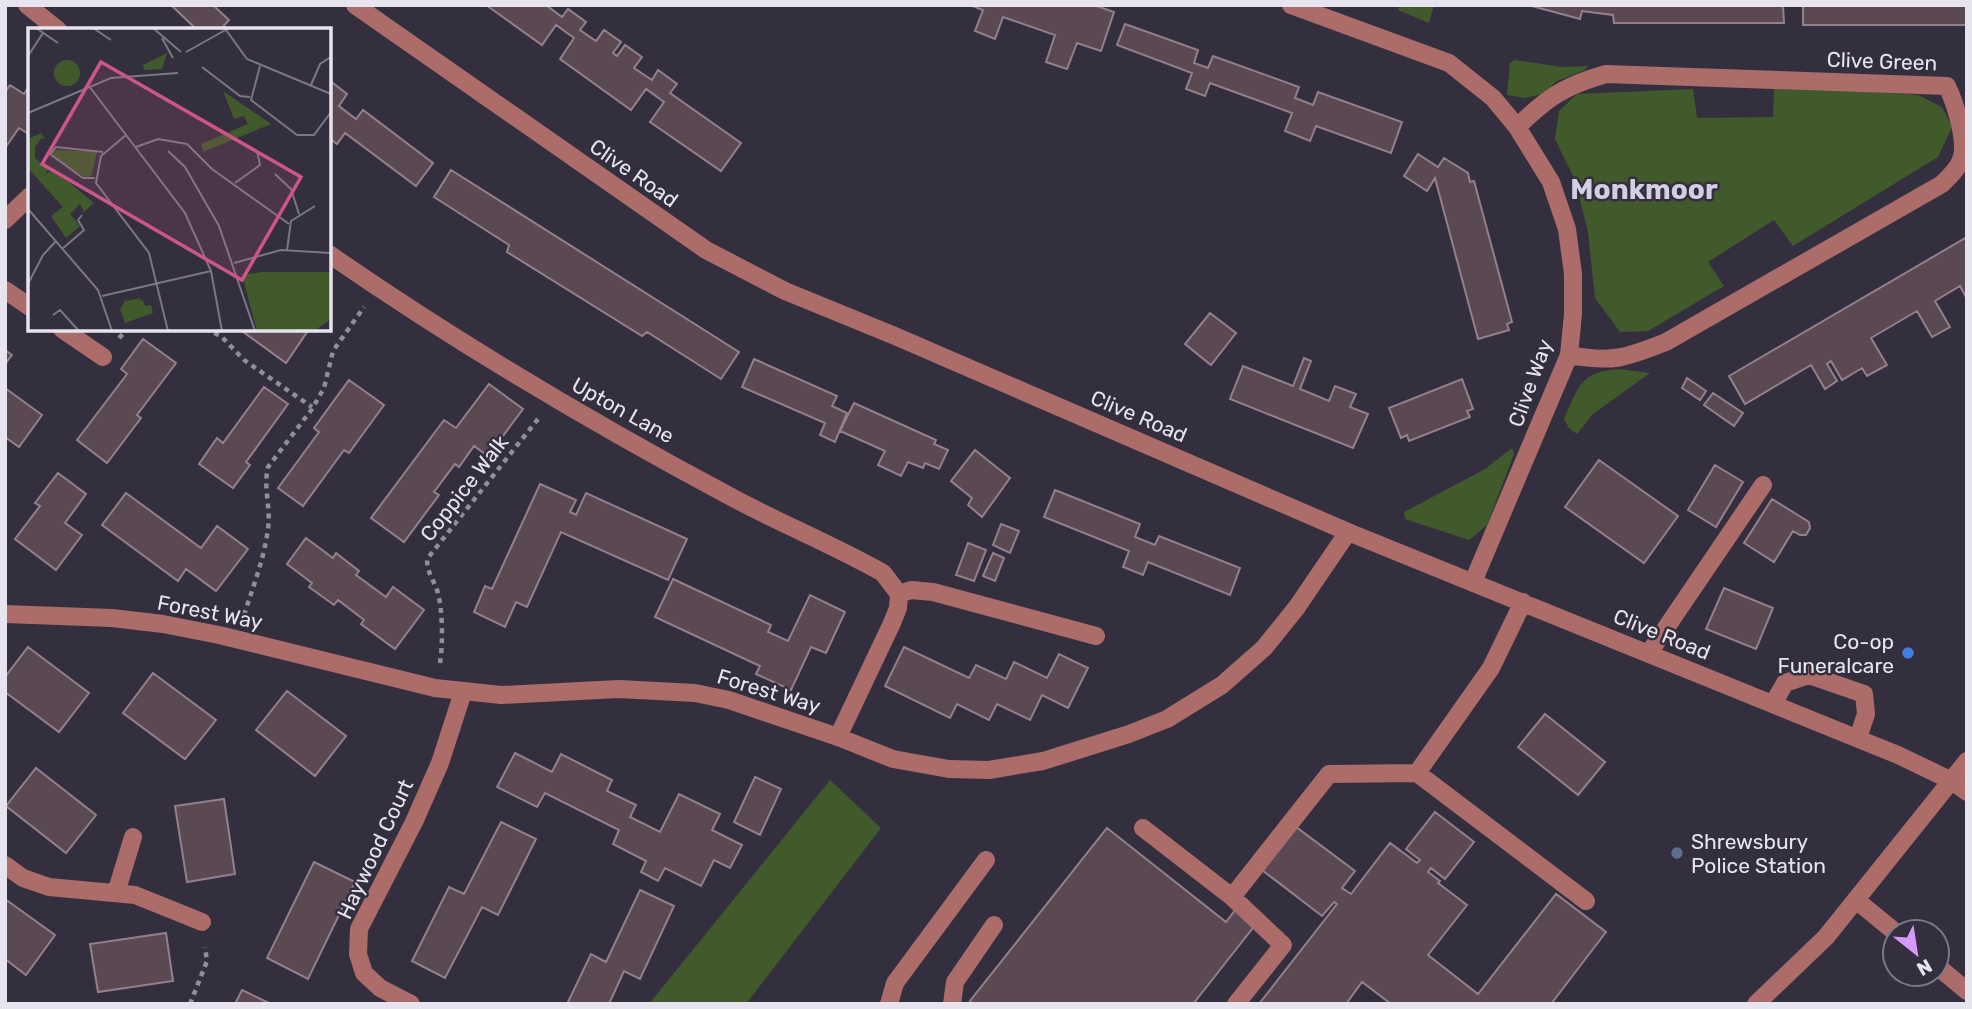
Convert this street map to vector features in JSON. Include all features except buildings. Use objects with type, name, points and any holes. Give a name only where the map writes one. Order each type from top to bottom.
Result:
[{"type":"street","points":[[27,5],[56,28]]},
{"type":"street","name":"Clive Road","points":[[355,5],[706,250],[785,291],[1348,532],[1858,738],[1952,781],[1967,792]]},
{"type":"street","name":"Clive Way","points":[[1291,5],[1449,63],[1493,98],[1517,127],[1551,182],[1567,229],[1573,274],[1569,355],[1474,582]]},
{"type":"street","name":"Clive Green","points":[[1517,127],[1547,98],[1576,82],[1606,74],[1947,86],[1956,106],[1963,152],[1960,163],[1942,184],[1666,342],[1629,356],[1599,360],[1569,355]]},
{"type":"street","points":[[5,220],[28,198]]},
{"type":"street","name":"Upton Lane","points":[[331,255],[377,288],[554,399],[737,500],[883,573],[899,594]]},
{"type":"street","points":[[5,290],[28,306]]},
{"type":"street","points":[[65,331],[103,357]]},
{"type":"street","points":[[1649,653],[1763,485]]},
{"type":"street","name":"Forest Way","points":[[5,614],[112,618],[163,624],[236,639],[435,688],[463,692],[501,695],[619,689],[695,693],[729,700],[893,759],[949,769],[989,770],[1043,761],[1129,734],[1167,719],[1222,685],[1264,648],[1297,607],[1348,532]]},
{"type":"street","points":[[838,737],[892,623],[898,608],[899,594],[911,590],[933,592],[1096,636]]},
{"type":"street","points":[[1417,773],[1491,668],[1523,602]]},
{"type":"street","points":[[1773,704],[1786,684],[1809,676],[1864,694],[1866,714],[1858,738]]},
{"type":"street","name":"Haywood Court","points":[[411,1004],[380,988],[363,973],[358,954],[359,929],[435,775],[463,692]]},
{"type":"street","points":[[1756,1004],[1826,937],[1967,761]]},
{"type":"street","points":[[1232,897],[1329,775],[1417,773],[1586,901]]},
{"type":"street","points":[[1143,828],[1232,897],[1283,945],[1236,1004]]},
{"type":"street","points":[[116,893],[133,837]]},
{"type":"street","points":[[889,1004],[895,983],[986,860]]},
{"type":"street","points":[[5,865],[23,878],[49,887],[135,895],[202,922]]},
{"type":"street","points":[[1856,900],[1881,921]]},
{"type":"street","points":[[952,1004],[955,982],[994,925]]},
{"type":"street","points":[[1951,978],[1967,991]]},
{"type":"path","points":[[236,639],[263,556],[269,526],[266,476],[268,467],[313,407],[324,388],[332,351],[377,288]]},
{"type":"path","points":[[210,331],[221,336],[244,360],[313,407]]},
{"type":"path","name":"Coppice Walk","points":[[435,688],[441,657],[440,608],[437,591],[427,569],[427,559],[554,399]]},
{"type":"path","points":[[190,1004],[207,961],[202,922]]},
{"type":"green space","points":[[1400,5],[1434,5],[1429,23],[1398,10]]},
{"type":"green space","points":[[1515,60],[1562,67],[1589,66],[1557,81],[1542,94],[1525,98],[1507,95],[1510,63]]},
{"type":"green space","points":[[1788,86],[1918,95],[1942,107],[1952,127],[1938,157],[1793,246],[1774,220],[1708,262],[1724,286],[1648,331],[1620,332],[1595,298],[1588,232],[1575,180],[1555,139],[1559,111],[1577,94],[1693,89],[1697,118],[1773,117],[1774,88]]},
{"type":"green space","points":[[1619,369],[1650,373],[1593,414],[1577,434],[1569,428],[1564,419],[1578,389],[1588,377],[1596,373]]},
{"type":"green space","points":[[1512,448],[1514,454],[1487,525],[1469,540],[1405,519],[1404,512],[1485,469]]},
{"type":"green space","points":[[830,780],[881,828],[746,1004],[649,1004]]},
{"type":"place","name":"Co-op Funeralcare","points":[[1908,653]]},
{"type":"place","name":"Shrewsbury Police Station","points":[[1677,853]]},
{"type":"district","name":"Monkmoor","points":[[1644,189]]}]
